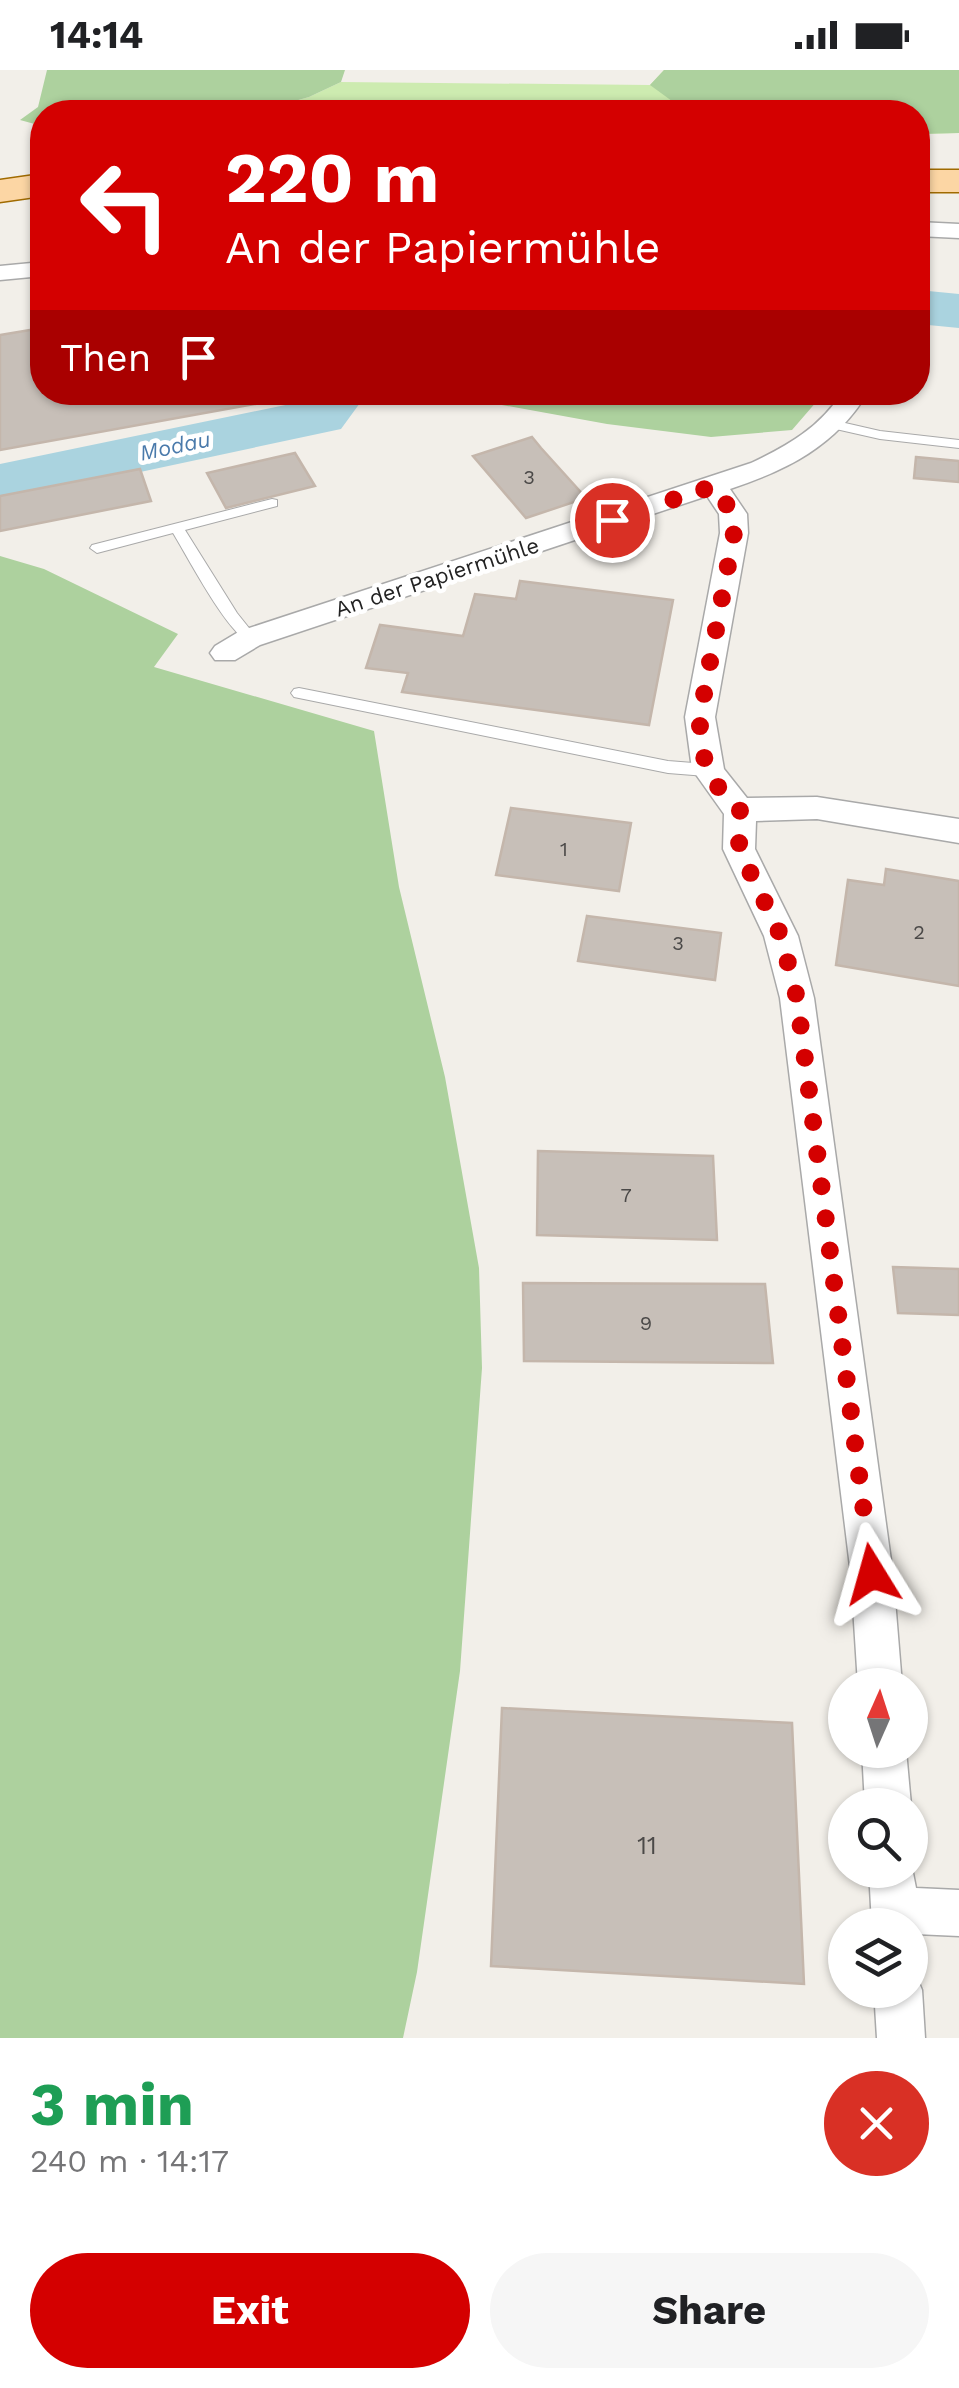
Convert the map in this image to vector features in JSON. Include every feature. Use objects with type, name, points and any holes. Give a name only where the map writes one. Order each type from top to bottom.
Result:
[{"type":"main road","points":[[930,181],[959,181]]},
{"type":"main road","points":[[0,191],[30,187]]},
{"type":"street","points":[[930,229],[959,230]]},
{"type":"street","points":[[0,273],[30,270]]},
{"type":"street","name":"An der Papiermühle","points":[[237,646],[714,486],[794,453],[832,424],[846,405]]},
{"type":"street","points":[[714,486],[733,514],[734,533],[700,716],[699,744],[706,770],[723,796],[740,810],[817,808],[959,831]]},
{"type":"street","points":[[740,810],[739,849],[781,936],[797,998],[872,1574],[879,1668]]},
{"type":"street","points":[[894,1902],[959,1913]]},
{"type":"street","points":[[899,2008],[901,2038]]},
{"type":"lane","points":[[832,424],[880,435],[959,444]]},
{"type":"lane","points":[[97,548],[272,502]]},
{"type":"lane","points":[[178,528],[232,616],[237,646]]},
{"type":"lane","points":[[299,693],[668,767],[706,770]]},
{"type":"green space","points":[[47,70],[345,70],[341,82],[298,100],[40,100]]},
{"type":"green space","points":[[664,70],[959,70],[959,133],[930,134],[930,100],[298,100],[341,82],[650,85]]},
{"type":"green space","points":[[664,70],[959,70],[959,133],[930,134],[930,100],[671,100],[650,85]]},
{"type":"green space","points":[[502,405],[813,405],[792,430],[711,437]]},
{"type":"green space","points":[[0,556],[44,569],[178,634],[154,667],[374,731],[399,887],[445,1077],[479,1268],[482,1368],[460,1671],[417,1972],[403,2038],[0,2038]]},
{"type":"building","points":[[30,330],[30,405],[249,405],[0,450],[0,335]]},
{"type":"building","points":[[532,437],[586,498],[526,518],[473,456]]},
{"type":"building","points":[[295,453],[315,486],[226,508],[207,473]]},
{"type":"building","points":[[916,457],[959,461],[959,482],[914,478]]},
{"type":"building","points":[[140,469],[151,501],[0,531],[0,496]]},
{"type":"building","points":[[520,581],[673,600],[649,725],[402,692],[408,673],[366,668],[380,625],[463,636],[475,594],[516,599]]},
{"type":"building","points":[[511,808],[631,823],[619,891],[496,875]]},
{"type":"building","points":[[886,869],[959,881],[959,986],[836,965],[848,880],[884,885]]},
{"type":"building","points":[[587,916],[721,933],[715,980],[578,961]]},
{"type":"building","points":[[538,1151],[713,1156],[717,1240],[537,1235]]},
{"type":"building","points":[[893,1267],[959,1269],[959,1315],[898,1313]]},
{"type":"building","points":[[523,1283],[765,1284],[773,1363],[524,1361]]},
{"type":"building","points":[[502,1708],[792,1723],[804,1984],[491,1966]]},
{"type":"waterway","name":"Modau","points":[[930,308],[959,311]]},
{"type":"waterway","name":"Modau","points":[[0,483],[320,416],[329,405]]},
{"type":"route","points":[[612,520],[714,486],[733,514],[734,533],[700,716],[699,744],[706,770],[723,796],[740,810],[739,849],[781,936],[797,998],[872,1574]]}]
